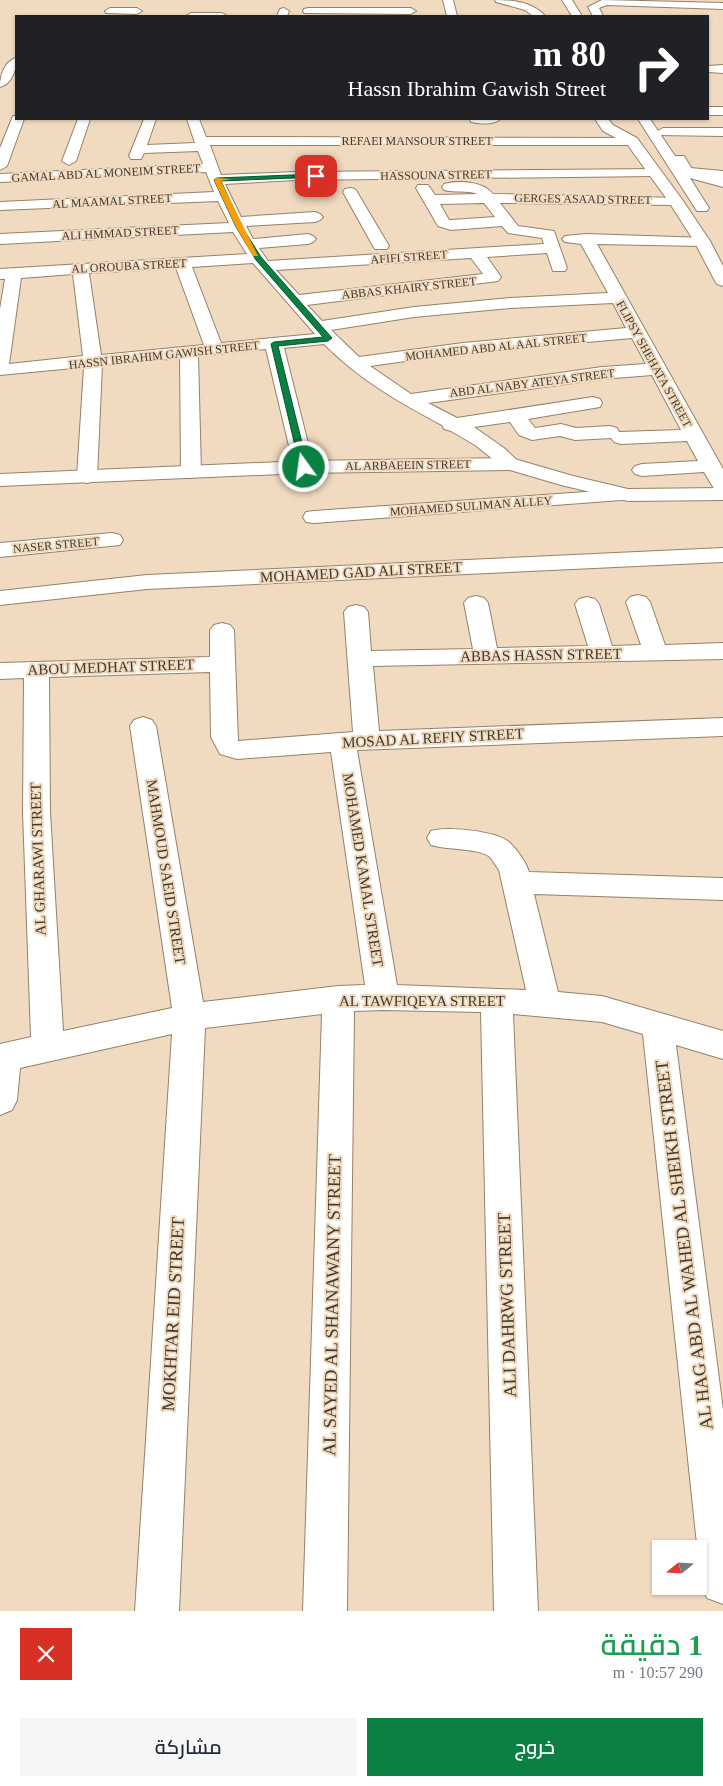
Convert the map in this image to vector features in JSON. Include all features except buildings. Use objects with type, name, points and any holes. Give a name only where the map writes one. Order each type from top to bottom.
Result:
[{"type":"street","points":[[108,14],[117,0]]},
{"type":"street","points":[[308,11],[411,14],[408,0]]},
{"type":"street","points":[[448,0],[452,15]]},
{"type":"street","points":[[500,0],[529,8],[539,15]]},
{"type":"street","points":[[567,0],[576,15]]},
{"type":"street","points":[[597,15],[593,7],[606,2],[723,6]]},
{"type":"street","points":[[192,15],[198,6]]},
{"type":"street","points":[[108,14],[137,11]]},
{"type":"street","points":[[0,83],[15,63]]},
{"type":"street","points":[[709,69],[723,69]]},
{"type":"street","points":[[0,87],[15,87]]},
{"type":"street","points":[[709,111],[723,111]]},
{"type":"street","points":[[0,166],[18,120]]},
{"type":"street","points":[[69,161],[84,120]]},
{"type":"street","points":[[150,120],[137,152],[211,160]]},
{"type":"street","points":[[602,120],[608,128],[632,141]]},
{"type":"street","points":[[645,120],[659,133],[680,164],[708,218]]},
{"type":"street","points":[[656,120],[659,133],[680,164],[701,178],[723,183]]},
{"type":"street","points":[[197,121],[225,197],[238,225],[258,256],[323,333],[355,363],[385,386],[494,447],[511,464]]},
{"type":"street","points":[[625,121],[632,141],[676,201],[702,241],[723,281]]},
{"type":"street","points":[[426,125],[429,147]]},
{"type":"street","points":[[659,133],[723,132]]},
{"type":"street","name":"REFAEI MANSOUR STREET","points":[[211,160],[429,147],[632,141]]},
{"type":"street","points":[[680,164],[693,150]]},
{"type":"street","points":[[624,158],[643,157]]},
{"type":"street","name":"HASSOUNA STREET","points":[[211,160],[296,176],[654,172]]},
{"type":"street","name":"GAMAL ABD AL MONEIM STREET","points":[[0,178],[55,177],[211,160]]},
{"type":"street","points":[[291,162],[489,160]]},
{"type":"street","points":[[680,164],[723,162]]},
{"type":"street","points":[[680,164],[723,175]]},
{"type":"street","points":[[39,272],[55,177]]},
{"type":"street","name":"GERGES ASAAD STREET","points":[[405,189],[427,194],[486,194],[676,201]]},
{"type":"street","points":[[331,193],[368,191]]},
{"type":"street","points":[[350,192],[381,246]]},
{"type":"street","points":[[427,194],[442,222],[447,224],[506,221]]},
{"type":"street","name":"GERGES ASAAD STREET","points":[[486,194],[513,230],[547,233],[552,244]]},
{"type":"street","name":"AL MAAMAL STREET","points":[[0,206],[225,197],[244,198]]},
{"type":"street","name":"ALI HMMAD STREET","points":[[0,239],[238,225],[315,217]]},
{"type":"street","name":"AFIFI STREET","points":[[258,256],[476,253],[552,244],[593,234],[702,241]]},
{"type":"street","name":"FLIPSY SHEHATA STREET","points":[[593,234],[618,298],[723,488]]},
{"type":"street","points":[[258,256],[308,239]]},
{"type":"street","points":[[552,244],[558,268]]},
{"type":"street","name":"ABBAS KHAIRY STREET","points":[[295,301],[492,278],[476,253]]},
{"type":"street","name":"AL OROUBA STREET","points":[[7,274],[182,263],[258,256]]},
{"type":"street","points":[[182,263],[215,350]]},
{"type":"street","points":[[80,269],[93,362],[87,476]]},
{"type":"street","points":[[0,364],[7,274]]},
{"type":"street","name":"HASSN IBRAHIM GAWISH STREET","points":[[0,370],[274,344],[414,312],[543,294],[618,298]]},
{"type":"street","name":"MOHAMED ABD AL AAL STREET","points":[[355,363],[463,348],[637,332]]},
{"type":"street","points":[[274,344],[304,467]]},
{"type":"street","points":[[189,352],[191,472]]},
{"type":"street","name":"ABD AL NABY ATEYA STREET","points":[[407,400],[602,373],[657,368]]},
{"type":"street","points":[[452,424],[593,404]]},
{"type":"street","points":[[516,416],[526,431],[532,434],[562,430],[574,434],[694,435]]},
{"type":"street","name":"AL ARBAEEIN STREET","points":[[0,480],[304,467],[511,464],[568,481],[628,495],[723,494]]},
{"type":"street","points":[[642,470],[711,466]]},
{"type":"street","name":"MOHAMED SULIMAN ALLEY","points":[[314,517],[628,495]]},
{"type":"street","name":"NASER STREET","points":[[0,550],[112,540]]},
{"type":"street","name":"MOHAMED GAD ALI STREET","points":[[0,598],[147,582],[723,555]]},
{"type":"street","points":[[638,602],[656,653]]},
{"type":"street","points":[[476,603],[486,656]]},
{"type":"street","points":[[587,604],[602,654]]},
{"type":"street","name":"MOHAMED KAMAL STREET","points":[[356,612],[360,659],[355,741],[383,997]]},
{"type":"street","points":[[222,630],[222,664]]},
{"type":"street","name":"ABBAS HASSN STREET","points":[[360,659],[723,651]]},
{"type":"street","name":"ABOU MEDHAT STREET","points":[[0,671],[222,664]]},
{"type":"street","name":"MOSAD AL REFIY STREET","points":[[222,664],[224,737],[226,744],[230,748],[248,750],[355,741],[721,733]]},
{"type":"street","name":"AL GHARAWI STREET","points":[[37,670],[35,808],[48,1048]]},
{"type":"street","name":"MAHMOUD SAEID STREET","points":[[143,726],[189,1017]]},
{"type":"street","points":[[441,838],[480,842],[499,849],[513,868],[545,1004]]},
{"type":"street","points":[[516,883],[723,890]]},
{"type":"street","name":"AL TAWFIQEYA STREET","points":[[2,1058],[189,1017],[338,999],[383,997],[497,1000],[602,1009],[723,1045]]},
{"type":"street","name":"AL SAYED AL SHANAWANY STREET","points":[[325,1611],[338,999]]},
{"type":"street","name":"ALI DAHRWG STREET","points":[[497,1000],[516,1611]]},
{"type":"street","name":"MOKHTAR EID STREET","points":[[157,1611],[189,1017]]},
{"type":"street","name":"AL HAG ABD AL WAHED AL SHEIKH STREET","points":[[658,1027],[723,1582]]},
{"type":"street","points":[[0,1100],[2,1058]]},
{"type":"slow traffic","points":[[228,179],[217,180],[239,227],[256,254]]},
{"type":"route","points":[[304,467],[274,344],[328,338],[258,258],[239,227],[217,180],[316,176]]}]
